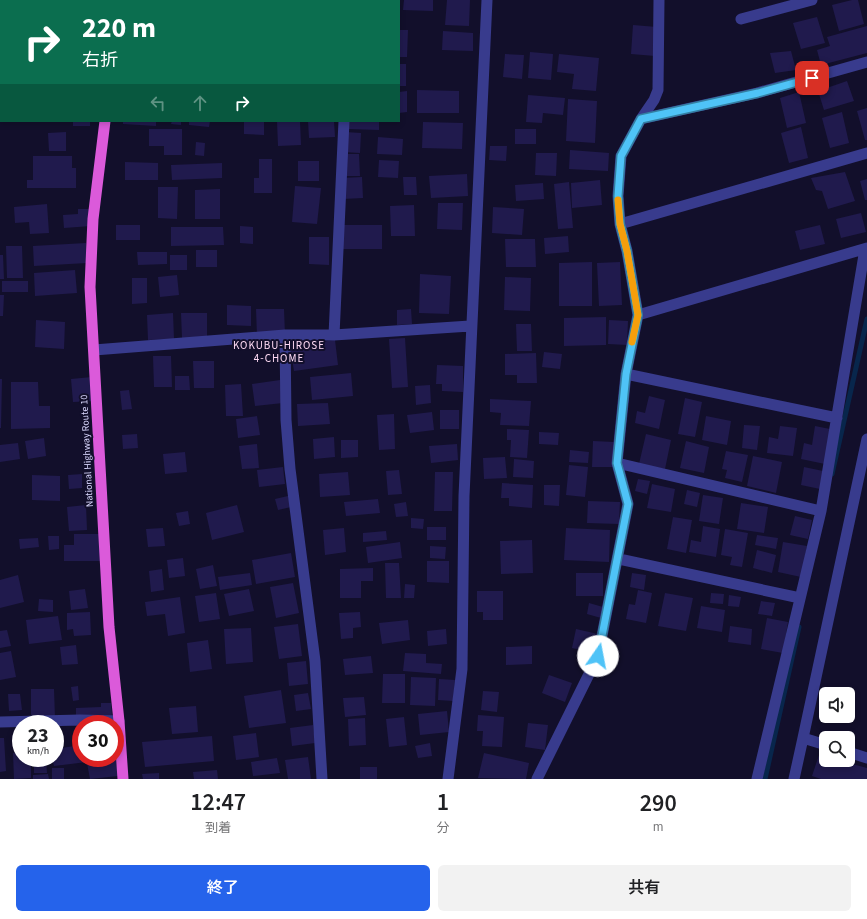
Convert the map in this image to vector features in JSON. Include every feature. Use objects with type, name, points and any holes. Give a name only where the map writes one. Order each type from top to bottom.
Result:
[{"type":"highway","name":"National Highway Route 10","points":[[104,122],[93,219],[90,287],[110,626],[118,715]]},
{"type":"highway","name":"National Highway Route 10","points":[[122,767],[123,779]]},
{"type":"street","points":[[448,779],[462,669],[464,496],[470,326],[487,0]]},
{"type":"street","points":[[537,779],[598,656],[628,504],[617,463],[626,374],[638,315],[627,251],[620,224],[618,196],[621,156],[641,119],[654,100],[658,90],[659,0]]},
{"type":"street","points":[[741,19],[812,0]]},
{"type":"street","points":[[641,119],[758,93],[867,62]]},
{"type":"street","points":[[334,335],[344,122]]},
{"type":"street","points":[[620,224],[867,153]]},
{"type":"street","points":[[638,315],[866,248],[820,512],[757,779]]},
{"type":"street","points":[[94,350],[285,335],[334,335],[470,326]]},
{"type":"street","points":[[285,335],[286,420],[290,469],[315,661],[322,779]]},
{"type":"street","points":[[626,374],[837,418]]},
{"type":"street","points":[[794,779],[867,439]]},
{"type":"street","points":[[617,463],[820,512]]},
{"type":"street","points":[[618,559],[800,598]]},
{"type":"street","points":[[0,722],[72,720]]},
{"type":"street","points":[[803,738],[819,743]]},
{"type":"street","points":[[855,754],[867,758]]},
{"type":"building","points":[[404,0],[433,0],[433,11],[403,10]]},
{"type":"building","points":[[447,0],[470,0],[469,26],[445,25]]},
{"type":"building","points":[[858,0],[864,24],[839,31],[832,5]]},
{"type":"building","points":[[817,17],[825,43],[801,49],[793,23]]},
{"type":"building","points":[[633,25],[657,27],[655,56],[631,54]]},
{"type":"building","points":[[867,26],[867,53],[821,65],[817,50],[830,46],[827,37]]},
{"type":"building","points":[[400,30],[408,30],[407,57],[400,57]]},
{"type":"building","points":[[443,31],[473,33],[473,51],[442,50]]},
{"type":"building","points":[[791,51],[796,70],[775,73],[770,53]]},
{"type":"building","points":[[530,52],[553,54],[551,80],[528,78]]},
{"type":"building","points":[[505,54],[524,55],[522,79],[503,77]]},
{"type":"building","points":[[559,54],[599,58],[596,91],[572,89],[574,74],[557,72]]},
{"type":"building","points":[[400,64],[406,64],[406,86],[400,86]]},
{"type":"building","points":[[847,81],[854,101],[824,110],[818,91]]},
{"type":"building","points":[[417,90],[459,91],[459,113],[417,113]]},
{"type":"building","points":[[407,91],[407,112],[400,113],[400,92]]},
{"type":"building","points":[[799,92],[806,123],[787,128],[780,98]]},
{"type":"building","points":[[528,95],[565,98],[563,115],[543,113],[542,123],[526,122]]},
{"type":"building","points":[[568,99],[597,101],[595,143],[566,141]]},
{"type":"building","points":[[867,108],[867,140],[865,140],[857,111]]},
{"type":"building","points":[[842,112],[849,143],[830,148],[822,118]]},
{"type":"building","points":[[73,122],[90,122],[90,126],[73,126]]},
{"type":"building","points":[[123,122],[156,122],[156,126],[123,124]]},
{"type":"building","points":[[172,122],[181,122],[181,125],[171,124]]},
{"type":"building","points":[[189,122],[210,122],[209,127],[189,125]]},
{"type":"building","points":[[244,122],[264,122],[264,135],[244,134]]},
{"type":"building","points":[[277,122],[300,122],[301,145],[278,146]]},
{"type":"building","points":[[308,122],[334,122],[335,137],[309,138]]},
{"type":"building","points":[[348,122],[379,122],[379,130],[348,129]]},
{"type":"building","points":[[423,122],[463,123],[462,149],[422,148]]},
{"type":"building","points":[[801,127],[808,158],[789,163],[781,133]]},
{"type":"building","points":[[149,129],[182,129],[182,155],[164,155],[164,146],[149,146]]},
{"type":"building","points":[[515,129],[536,129],[536,144],[515,144]]},
{"type":"building","points":[[66,132],[66,151],[49,151],[48,133]]},
{"type":"building","points":[[345,132],[361,133],[360,153],[344,152]]},
{"type":"building","points":[[378,137],[403,139],[402,155],[377,154]]},
{"type":"building","points":[[196,142],[205,143],[204,156],[195,155]]},
{"type":"building","points":[[490,146],[507,146],[506,161],[489,160]]},
{"type":"building","points":[[570,150],[609,153],[608,171],[569,169]]},
{"type":"building","points":[[536,153],[557,153],[556,176],[535,175]]},
{"type":"building","points":[[344,154],[359,154],[360,176],[344,176]]},
{"type":"building","points":[[33,156],[72,156],[72,168],[76,168],[76,188],[27,188],[27,180],[33,180]]},
{"type":"building","points":[[259,159],[272,159],[272,193],[254,193],[254,178],[259,178]]},
{"type":"building","points":[[379,160],[399,161],[398,178],[378,177]]},
{"type":"building","points":[[298,161],[319,161],[319,181],[298,181]]},
{"type":"building","points":[[125,162],[158,163],[158,180],[125,180]]},
{"type":"building","points":[[222,163],[222,178],[172,180],[171,165]]},
{"type":"building","points":[[845,172],[855,201],[828,209],[822,191],[816,190],[811,178]]},
{"type":"building","points":[[467,174],[468,196],[431,198],[429,176]]},
{"type":"building","points":[[362,177],[363,198],[343,199],[342,178]]},
{"type":"building","points":[[403,177],[416,177],[417,195],[404,195]]},
{"type":"building","points":[[867,179],[867,200],[865,200],[860,181]]},
{"type":"building","points":[[600,180],[602,205],[572,208],[571,183]]},
{"type":"building","points":[[569,182],[573,228],[558,229],[554,184]]},
{"type":"building","points":[[543,183],[544,199],[516,201],[515,185]]},
{"type":"building","points":[[295,186],[321,188],[317,224],[292,222]]},
{"type":"building","points":[[158,187],[178,187],[177,219],[158,218]]},
{"type":"building","points":[[220,189],[220,219],[195,219],[195,190]]},
{"type":"building","points":[[438,203],[463,203],[462,230],[437,229]]},
{"type":"building","points":[[47,204],[49,233],[30,234],[29,222],[15,223],[14,207]]},
{"type":"building","points":[[414,205],[415,236],[391,236],[390,206]]},
{"type":"building","points":[[493,207],[524,209],[522,235],[492,233]]},
{"type":"building","points":[[78,209],[90,209],[91,226],[64,228],[63,215],[78,214]]},
{"type":"building","points":[[861,213],[866,232],[841,238],[836,219]]},
{"type":"building","points":[[116,225],[140,225],[140,240],[116,240]]},
{"type":"building","points":[[343,225],[382,225],[382,249],[343,249]]},
{"type":"building","points":[[820,225],[825,244],[800,250],[795,231]]},
{"type":"building","points":[[240,226],[253,227],[253,244],[240,243]]},
{"type":"building","points":[[171,227],[223,227],[224,245],[171,246]]},
{"type":"building","points":[[568,236],[569,252],[545,254],[544,238]]},
{"type":"building","points":[[309,237],[329,237],[329,265],[309,264]]},
{"type":"building","points":[[505,239],[535,239],[536,267],[506,267]]},
{"type":"building","points":[[86,243],[87,263],[34,266],[33,246]]},
{"type":"building","points":[[6,246],[22,246],[23,278],[7,278]]},
{"type":"building","points":[[196,250],[217,250],[217,267],[196,267]]},
{"type":"building","points":[[137,252],[167,252],[167,264],[138,265]]},
{"type":"building","points":[[0,255],[3,255],[4,279],[0,279]]},
{"type":"building","points":[[170,255],[187,255],[187,270],[170,270]]},
{"type":"building","points":[[592,262],[592,306],[559,306],[559,263]]},
{"type":"building","points":[[620,262],[622,305],[599,306],[597,263]]},
{"type":"building","points":[[75,270],[77,293],[35,296],[34,273]]},
{"type":"building","points":[[420,274],[451,276],[449,314],[419,313]]},
{"type":"building","points":[[177,275],[179,295],[160,297],[158,277]]},
{"type":"building","points":[[505,277],[531,278],[530,311],[504,310]]},
{"type":"building","points":[[132,278],[147,278],[147,303],[132,304]]},
{"type":"building","points":[[2,281],[28,281],[28,292],[2,292]]},
{"type":"building","points":[[0,295],[4,295],[3,316],[0,316]]},
{"type":"building","points":[[227,305],[251,306],[251,326],[227,325]]},
{"type":"building","points":[[256,309],[284,309],[285,335],[257,336]]},
{"type":"building","points":[[411,309],[412,324],[397,325],[397,310]]},
{"type":"building","points":[[173,313],[174,339],[148,340],[147,315]]},
{"type":"building","points":[[181,313],[207,313],[207,338],[182,338]]},
{"type":"building","points":[[606,317],[606,345],[564,346],[564,318]]},
{"type":"building","points":[[36,320],[65,322],[64,349],[35,347]]},
{"type":"building","points":[[609,320],[628,321],[627,345],[608,344]]},
{"type":"building","points":[[516,324],[531,324],[532,351],[517,351]]},
{"type":"building","points":[[405,338],[408,387],[392,388],[389,339]]},
{"type":"building","points":[[335,340],[338,365],[294,371],[290,346]]},
{"type":"building","points":[[544,352],[562,354],[560,369],[542,367]]},
{"type":"building","points":[[536,353],[537,383],[517,383],[517,375],[505,375],[505,354]]},
{"type":"building","points":[[153,356],[171,356],[172,387],[154,387]]},
{"type":"building","points":[[193,361],[214,361],[214,388],[194,388]]},
{"type":"building","points":[[437,365],[463,366],[463,392],[442,391],[442,384],[436,384]]},
{"type":"building","points":[[351,373],[353,396],[312,400],[310,377]]},
{"type":"building","points":[[175,376],[189,376],[190,390],[175,390]]},
{"type":"building","points":[[92,377],[94,401],[73,402],[71,379]]},
{"type":"building","points":[[0,379],[2,379],[1,428],[0,428]]},
{"type":"building","points":[[280,380],[283,403],[255,406],[252,384]]},
{"type":"building","points":[[11,382],[38,382],[39,406],[50,406],[50,428],[11,429]]},
{"type":"building","points":[[241,384],[243,416],[226,416],[225,385]]},
{"type":"building","points":[[430,385],[431,403],[416,405],[415,386]]},
{"type":"building","points":[[129,390],[132,409],[122,410],[120,391]]},
{"type":"building","points":[[649,396],[665,400],[659,429],[635,423],[637,411],[645,413]]},
{"type":"building","points":[[685,398],[702,402],[695,437],[678,434]]},
{"type":"building","points":[[490,399],[531,401],[529,426],[500,425],[501,413],[490,412]]},
{"type":"building","points":[[328,403],[330,424],[298,426],[297,404]]},
{"type":"building","points":[[440,410],[459,410],[459,429],[440,429]]},
{"type":"building","points":[[432,412],[434,430],[410,433],[407,415]]},
{"type":"building","points":[[394,414],[395,449],[379,450],[377,415]]},
{"type":"building","points":[[257,416],[260,435],[238,438],[236,419]]},
{"type":"building","points":[[706,416],[731,421],[727,445],[702,440]]},
{"type":"building","points":[[744,425],[760,426],[757,450],[742,448]]},
{"type":"building","points":[[780,426],[797,428],[793,456],[767,453],[769,437],[778,439]]},
{"type":"building","points":[[815,426],[830,429],[825,464],[801,459],[804,443],[812,445]]},
{"type":"building","points":[[507,429],[529,430],[527,458],[510,457],[511,440],[507,440]]},
{"type":"building","points":[[539,432],[559,433],[558,445],[539,444]]},
{"type":"building","points":[[137,434],[138,448],[123,449],[122,435]]},
{"type":"building","points":[[646,434],[671,440],[665,469],[639,464]]},
{"type":"building","points":[[334,437],[335,457],[314,459],[313,439]]},
{"type":"building","points":[[44,438],[46,456],[28,459],[25,441]]},
{"type":"building","points":[[341,440],[358,440],[358,457],[341,458]]},
{"type":"building","points":[[593,441],[614,442],[613,467],[592,467]]},
{"type":"building","points":[[686,441],[709,447],[704,473],[680,468]]},
{"type":"building","points":[[18,443],[20,459],[0,462],[0,445]]},
{"type":"building","points":[[257,444],[259,468],[242,469],[239,446]]},
{"type":"building","points":[[457,444],[458,460],[431,463],[429,446]]},
{"type":"building","points":[[570,450],[589,452],[588,463],[569,462]]},
{"type":"building","points":[[726,451],[748,455],[742,482],[725,478],[727,470],[722,469]]},
{"type":"building","points":[[185,452],[187,472],[165,474],[163,454]]},
{"type":"building","points":[[753,456],[782,462],[776,493],[747,486]]},
{"type":"building","points":[[505,457],[507,478],[484,479],[483,458]]},
{"type":"building","points":[[514,459],[534,461],[533,478],[513,477]]},
{"type":"building","points":[[569,465],[588,467],[585,497],[566,495]]},
{"type":"building","points":[[283,467],[285,484],[259,487],[257,470]]},
{"type":"building","points":[[804,467],[823,471],[820,489],[801,485]]},
{"type":"building","points":[[399,470],[402,494],[388,495],[386,471]]},
{"type":"building","points":[[348,472],[350,495],[320,497],[319,474]]},
{"type":"building","points":[[435,472],[453,472],[452,511],[434,511]]},
{"type":"building","points":[[82,474],[82,488],[69,489],[68,475]]},
{"type":"building","points":[[32,475],[60,476],[60,501],[32,500]]},
{"type":"building","points":[[638,479],[650,481],[647,494],[635,491]]},
{"type":"building","points":[[502,483],[533,485],[532,508],[509,506],[509,498],[501,498]]},
{"type":"building","points":[[652,484],[675,489],[671,512],[647,508]]},
{"type":"building","points":[[544,485],[560,485],[559,506],[544,505]]},
{"type":"building","points":[[687,490],[700,493],[697,507],[684,504]]},
{"type":"building","points":[[703,495],[723,498],[719,524],[699,521]]},
{"type":"building","points":[[288,496],[291,507],[278,510],[275,499]]},
{"type":"building","points":[[378,499],[380,513],[346,516],[344,502]]},
{"type":"building","points":[[588,501],[620,502],[619,524],[587,523]]},
{"type":"building","points":[[406,502],[408,516],[396,517],[394,504]]},
{"type":"building","points":[[741,503],[768,507],[764,533],[737,529]]},
{"type":"building","points":[[86,505],[87,530],[69,531],[67,507]]},
{"type":"building","points":[[237,505],[244,532],[212,540],[206,513]]},
{"type":"building","points":[[188,511],[190,524],[179,526],[176,513]]},
{"type":"building","points":[[795,516],[812,520],[808,539],[790,535]]},
{"type":"building","points":[[673,517],[692,520],[686,553],[667,549]]},
{"type":"building","points":[[411,518],[424,519],[423,529],[411,528]]},
{"type":"building","points":[[703,526],[720,529],[716,557],[689,552],[691,540],[701,542]]},
{"type":"building","points":[[427,527],[446,527],[446,540],[427,540]]},
{"type":"building","points":[[163,528],[165,546],[148,547],[146,529]]},
{"type":"building","points":[[344,528],[346,552],[325,555],[323,530]]},
{"type":"building","points":[[566,528],[610,530],[609,562],[564,560]]},
{"type":"building","points":[[725,529],[748,533],[742,567],[730,565],[732,557],[721,555]]},
{"type":"building","points":[[386,531],[387,540],[363,542],[363,533]]},
{"type":"building","points":[[74,534],[100,534],[100,561],[64,561],[64,545],[74,545]]},
{"type":"building","points":[[757,535],[778,538],[776,549],[755,545]]},
{"type":"building","points":[[48,536],[59,536],[59,549],[49,550]]},
{"type":"building","points":[[38,538],[39,547],[20,549],[19,539]]},
{"type":"building","points":[[532,540],[533,573],[501,574],[500,541]]},
{"type":"building","points":[[400,542],[402,558],[368,563],[366,547]]},
{"type":"building","points":[[783,542],[807,546],[801,577],[778,572]]},
{"type":"building","points":[[430,546],[446,547],[445,559],[430,558]]},
{"type":"building","points":[[757,550],[776,555],[772,573],[753,568]]},
{"type":"building","points":[[291,553],[295,577],[256,584],[252,560]]},
{"type":"building","points":[[183,558],[185,576],[169,578],[167,560]]},
{"type":"building","points":[[427,561],[449,561],[449,583],[427,582]]},
{"type":"building","points":[[385,563],[399,563],[401,598],[386,598]]},
{"type":"building","points":[[213,565],[217,586],[200,589],[196,569]]},
{"type":"building","points":[[373,568],[373,581],[361,581],[361,598],[340,598],[340,569]]},
{"type":"building","points":[[162,569],[164,590],[151,592],[149,571]]},
{"type":"building","points":[[250,573],[252,585],[220,590],[218,577]]},
{"type":"building","points":[[576,573],[603,573],[603,596],[576,596]]},
{"type":"building","points":[[632,573],[646,575],[644,590],[630,587]]},
{"type":"building","points":[[18,575],[24,602],[0,608],[0,580]]},
{"type":"building","points":[[293,583],[299,613],[276,618],[270,587]]},
{"type":"building","points":[[405,584],[415,585],[414,598],[404,598]]},
{"type":"building","points":[[85,589],[88,608],[71,610],[69,591]]},
{"type":"building","points":[[249,589],[254,611],[229,616],[224,594]]},
{"type":"building","points":[[638,590],[652,593],[646,623],[626,619],[629,604],[635,605]]},
{"type":"building","points":[[477,591],[503,591],[503,620],[483,620],[483,612],[477,612]]},
{"type":"building","points":[[216,593],[220,619],[199,622],[195,596]]},
{"type":"building","points":[[665,593],[693,598],[686,631],[658,626]]},
{"type":"building","points":[[711,593],[724,594],[723,604],[710,603]]},
{"type":"building","points":[[729,595],[741,597],[739,607],[728,606]]},
{"type":"building","points":[[180,597],[185,633],[168,636],[165,614],[147,616],[145,602]]},
{"type":"building","points":[[39,599],[53,600],[53,612],[38,611]]},
{"type":"building","points":[[761,601],[775,603],[772,616],[758,614]]},
{"type":"building","points":[[589,603],[603,607],[601,618],[587,614]]},
{"type":"building","points":[[701,606],[725,610],[722,632],[697,628]]},
{"type":"building","points":[[90,612],[91,635],[74,636],[73,629],[67,630],[67,613]]},
{"type":"building","points":[[360,612],[361,627],[353,628],[353,638],[341,639],[339,613]]},
{"type":"building","points":[[58,616],[62,640],[29,644],[26,620]]},
{"type":"building","points":[[767,618],[788,622],[783,653],[761,649]]},
{"type":"building","points":[[408,620],[410,640],[382,644],[379,623]]},
{"type":"building","points":[[298,624],[302,656],[279,659],[274,627]]},
{"type":"building","points":[[730,626],[752,629],[751,645],[728,642]]},
{"type":"building","points":[[251,628],[253,662],[226,664],[224,629]]},
{"type":"building","points":[[446,629],[447,644],[428,646],[427,631]]},
{"type":"building","points":[[576,629],[598,634],[595,653],[572,648]]},
{"type":"building","points":[[7,630],[11,646],[0,648],[0,631]]},
{"type":"building","points":[[208,640],[212,669],[190,672],[187,643]]},
{"type":"building","points":[[76,645],[78,664],[62,665],[60,647]]},
{"type":"building","points":[[532,646],[532,664],[506,665],[506,647]]},
{"type":"building","points":[[11,651],[16,677],[0,680],[0,653]]},
{"type":"building","points":[[405,653],[426,654],[426,663],[442,664],[441,674],[403,671]]},
{"type":"building","points":[[371,656],[373,673],[345,675],[343,659]]},
{"type":"building","points":[[306,661],[308,684],[289,686],[287,663]]},
{"type":"building","points":[[383,674],[405,674],[405,703],[382,703]]},
{"type":"building","points":[[549,675],[572,683],[565,702],[542,693]]},
{"type":"building","points":[[411,677],[436,678],[435,706],[410,705]]},
{"type":"building","points":[[439,679],[455,680],[453,701],[438,700]]},
{"type":"building","points":[[78,686],[79,700],[73,701],[71,687]]},
{"type":"building","points":[[31,689],[54,689],[55,715],[31,715]]},
{"type":"building","points":[[281,690],[286,723],[249,728],[244,696]]},
{"type":"building","points":[[483,691],[499,692],[497,712],[481,710]]},
{"type":"building","points":[[308,693],[311,709],[296,711],[294,695]]},
{"type":"building","points":[[8,694],[20,694],[22,710],[9,711]]},
{"type":"building","points":[[364,697],[366,715],[345,717],[343,698]]},
{"type":"building","points":[[101,703],[111,703],[112,715],[76,715],[76,708],[101,707]]},
{"type":"building","points":[[196,706],[198,732],[172,734],[169,708]]},
{"type":"building","points":[[447,711],[449,732],[420,735],[418,714]]},
{"type":"building","points":[[478,715],[504,717],[502,747],[482,746],[483,731],[477,731]]},
{"type":"building","points":[[404,717],[407,745],[389,747],[386,719]]},
{"type":"building","points":[[365,718],[366,745],[349,746],[348,719]]},
{"type":"building","points":[[528,723],[548,725],[545,750],[525,747]]},
{"type":"building","points":[[313,725],[315,743],[292,746],[290,728]]},
{"type":"building","points":[[256,733],[259,757],[236,760],[233,736]]},
{"type":"building","points":[[212,736],[214,761],[145,767],[142,742]]},
{"type":"building","points":[[0,738],[4,738],[6,771],[0,772]]},
{"type":"building","points":[[430,743],[432,756],[418,758],[415,746]]},
{"type":"building","points":[[72,746],[72,764],[64,765],[64,748]]},
{"type":"building","points":[[484,753],[529,763],[526,779],[478,778]]},
{"type":"building","points":[[819,755],[819,767],[855,767],[855,765],[867,768],[867,779],[821,779],[812,776]]},
{"type":"building","points":[[308,757],[311,779],[288,779],[285,760]]},
{"type":"building","points":[[277,758],[280,773],[253,776],[251,762]]},
{"type":"building","points":[[14,767],[31,767],[31,778],[14,779]]},
{"type":"building","points":[[34,767],[47,767],[47,773],[34,773]]},
{"type":"building","points":[[88,767],[117,767],[118,776],[90,779]]},
{"type":"building","points":[[360,767],[377,767],[377,779],[360,779]]},
{"type":"building","points":[[52,768],[64,768],[64,779],[52,779]]},
{"type":"building","points":[[217,770],[218,779],[194,779],[193,772]]},
{"type":"building","points":[[159,773],[159,779],[143,779],[142,774]]},
{"type":"building","points":[[48,774],[49,779],[33,779],[33,775]]},
{"type":"waterway","points":[[832,474],[867,319]]},
{"type":"waterway","points":[[765,779],[799,627]]},
{"type":"slow traffic","points":[[618,200],[620,224],[627,251],[638,315],[632,342]]},
{"type":"district","name":"KOKUBU-HIROSE 4-CHOME","points":[[279,351]]},
{"type":"route","points":[[598,656],[628,504],[617,463],[626,374],[638,315],[627,251],[620,224],[618,196],[621,156],[641,119],[758,93],[812,78]]}]
